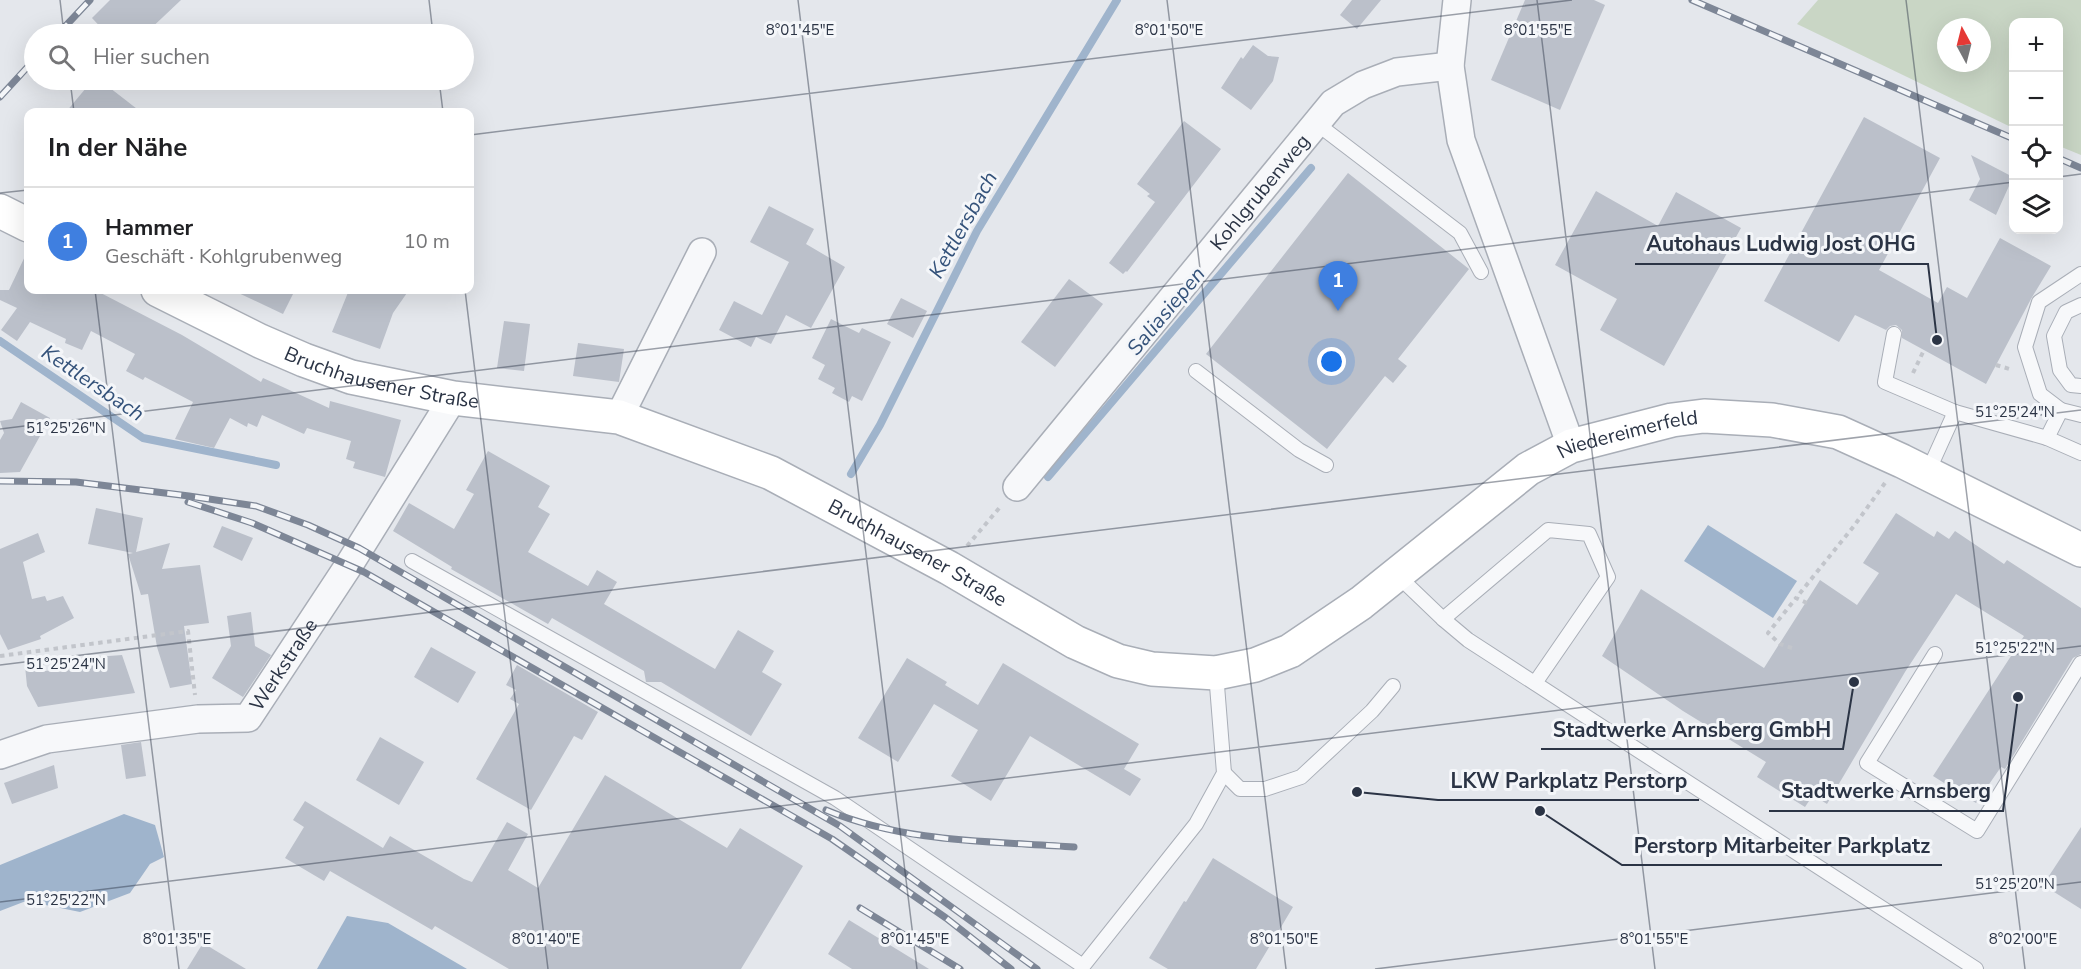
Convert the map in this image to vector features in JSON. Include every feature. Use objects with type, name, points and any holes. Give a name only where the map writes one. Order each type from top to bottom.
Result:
[{"type":"street","points":[[1457,0],[1450,66],[1461,140],[1571,446]]},
{"type":"street","name":"Kohlgrubenweg","points":[[1017,487],[1333,103],[1363,85],[1397,72],[1450,66]]},
{"type":"street","points":[[0,211],[24,223]]},
{"type":"street","points":[[619,417],[702,252]]},
{"type":"street","name":"Bruchhausener Straße","points":[[166,294],[260,341],[351,377],[453,398],[619,417],[771,473],[948,568],[1075,642],[1118,661],[1152,669],[1216,673]]},
{"type":"street","name":"Werkstraße","points":[[0,755],[47,738],[198,719],[248,718],[349,565],[453,398]]},
{"type":"street","name":"Niedereimerfeld","points":[[1216,673],[1255,665],[1290,651],[1361,603],[1528,469],[1571,446],[1672,420],[1704,416],[1772,420],[1838,432],[2079,543]]},
{"type":"lane","points":[[1316,123],[1460,233],[1481,272]]},
{"type":"lane","points":[[2081,274],[2039,302],[2025,347],[2040,393],[2061,410],[2081,415]]},
{"type":"lane","points":[[2081,305],[2066,312],[2054,336],[2060,370],[2071,385],[2081,386]]},
{"type":"lane","points":[[1894,334],[1885,382],[1955,412],[2047,438],[2081,453]]},
{"type":"lane","points":[[1197,371],[1299,450],[1326,465]]},
{"type":"lane","points":[[2047,438],[2061,410]]},
{"type":"lane","points":[[1914,467],[1955,412]]},
{"type":"lane","points":[[1443,619],[1548,530],[1589,534],[1608,578],[1535,682]]},
{"type":"lane","points":[[412,561],[835,798],[1085,967],[1196,824],[1224,773],[1216,673]]},
{"type":"lane","points":[[1396,574],[1468,640],[1976,969]]},
{"type":"lane","points":[[1935,654],[1867,763],[1977,831],[2081,663]]},
{"type":"lane","points":[[1224,773],[1240,789],[1265,789],[1301,777],[1372,711],[1393,686]]},
{"type":"path","points":[[1904,391],[1924,350]]},
{"type":"path","points":[[1792,648],[1780,644],[1768,633],[1854,526],[1914,467]]},
{"type":"path","points":[[948,568],[1017,487]]},
{"type":"path","points":[[1796,598],[1807,603]]},
{"type":"path","points":[[0,656],[188,631],[198,719]]},
{"type":"green space","points":[[1818,0],[2081,0],[2081,155],[2063,148],[2063,18],[2009,18],[2009,126],[1797,24]]},
{"type":"water","points":[[1708,525],[1797,581],[1773,618],[1684,561]]},
{"type":"water","points":[[124,814],[155,825],[164,857],[150,864],[130,893],[80,912],[26,901],[0,911],[0,865]]},
{"type":"water","points":[[347,916],[388,923],[467,969],[317,969]]},
{"type":"building","points":[[110,0],[181,0],[156,24],[98,24],[92,18]]},
{"type":"building","points":[[1352,0],[1381,0],[1357,29],[1340,15]]},
{"type":"building","points":[[1525,0],[1594,0],[1605,5],[1560,110],[1491,80]]},
{"type":"building","points":[[1253,45],[1268,56],[1279,57],[1273,81],[1251,110],[1221,88],[1241,57],[1243,59]]},
{"type":"building","points":[[84,90],[113,90],[136,108],[69,108]]},
{"type":"building","points":[[1864,117],[1940,158],[1879,270],[1938,303],[1947,287],[1967,298],[2000,238],[2051,266],[1986,384],[1902,338],[1902,330],[1896,325],[1886,330],[1855,315],[1839,342],[1764,301]]},
{"type":"building","points":[[1184,121],[1221,149],[1127,272],[1123,274],[1109,263],[1155,202],[1147,196],[1150,194],[1137,184]]},
{"type":"building","points":[[1971,155],[2009,175],[2009,186],[1996,215],[1969,200],[1980,179]]},
{"type":"building","points":[[1348,173],[1469,269],[1398,359],[1407,366],[1393,383],[1385,376],[1327,449],[1206,354]]},
{"type":"building","points":[[1596,191],[1658,226],[1676,192],[1741,228],[1664,366],[1600,330],[1617,299],[1555,265]]},
{"type":"building","points":[[769,206],[814,229],[806,244],[845,267],[811,328],[786,315],[771,344],[756,337],[751,347],[719,330],[734,301],[762,315],[789,262],[750,242]]},
{"type":"building","points":[[24,258],[24,294],[103,294],[182,335],[261,382],[263,378],[329,408],[330,401],[401,420],[385,477],[353,468],[355,462],[346,459],[351,441],[307,428],[304,434],[262,415],[257,427],[248,423],[247,427],[230,418],[214,448],[175,439],[193,402],[145,377],[143,380],[126,371],[135,354],[91,331],[82,350],[65,343],[66,339],[30,322],[17,341],[1,330],[17,308],[0,300],[0,290],[9,290]]},
{"type":"building","points":[[1069,279],[1103,304],[1055,367],[1021,342]]},
{"type":"building","points":[[240,294],[293,294],[283,314]]},
{"type":"building","points":[[347,294],[406,294],[393,313],[380,349],[332,332]]},
{"type":"building","points":[[901,298],[927,311],[913,338],[887,324]]},
{"type":"building","points":[[831,319],[859,333],[862,328],[891,342],[862,401],[852,396],[849,402],[832,393],[835,388],[818,379],[825,365],[812,358]]},
{"type":"building","points":[[504,321],[530,324],[524,371],[497,368]]},
{"type":"building","points":[[578,343],[624,349],[619,382],[573,376]]},
{"type":"building","points":[[21,402],[50,418],[20,472],[0,473],[0,440],[4,433],[0,421],[12,419]]},
{"type":"building","points":[[488,451],[550,486],[538,507],[550,514],[528,552],[588,586],[597,570],[617,582],[604,604],[715,669],[738,630],[774,651],[762,672],[782,684],[751,736],[661,682],[646,682],[644,671],[552,618],[548,624],[451,569],[452,567],[393,531],[409,503],[454,529],[474,494],[466,490]]},
{"type":"building","points":[[96,508],[143,518],[136,552],[170,543],[162,569],[200,565],[209,623],[184,626],[192,684],[170,688],[157,647],[148,594],[141,595],[128,554],[133,553],[88,544]]},
{"type":"building","points":[[1896,513],[1934,537],[1937,531],[1949,539],[1955,531],[2004,564],[2007,560],[2081,608],[2081,654],[2073,658],[2005,769],[2001,767],[1976,803],[1933,776],[2024,636],[1956,594],[1905,672],[1827,804],[1813,795],[1805,807],[1757,777],[1766,762],[1683,711],[1602,656],[1641,589],[1764,668],[1820,580],[1857,605],[1879,573],[1863,563]]},
{"type":"building","points":[[222,526],[253,538],[242,561],[213,547]]},
{"type":"building","points":[[38,533],[45,552],[23,562],[32,599],[45,596],[47,601],[63,596],[74,618],[40,636],[41,639],[8,650],[0,634],[0,549]]},
{"type":"building","points":[[251,612],[255,646],[271,655],[243,697],[212,678],[231,646],[227,616]]},
{"type":"building","points":[[431,647],[476,672],[458,703],[414,677]]},
{"type":"building","points":[[122,655],[135,693],[38,707],[27,686],[25,666],[44,663],[45,671],[97,664],[96,657]]},
{"type":"building","points":[[907,658],[947,682],[945,685],[978,705],[1003,663],[1139,744],[1124,769],[1141,779],[1130,796],[1030,736],[991,801],[951,776],[978,730],[934,704],[898,762],[858,738]]},
{"type":"building","points":[[517,665],[598,712],[582,740],[574,736],[531,810],[476,779],[519,704],[510,699],[516,690],[506,685]]},
{"type":"building","points":[[380,737],[424,762],[399,805],[356,780]]},
{"type":"building","points":[[141,742],[146,776],[126,779],[121,745]]},
{"type":"building","points":[[54,765],[58,788],[12,804],[4,783]]},
{"type":"building","points":[[605,775],[727,848],[740,828],[803,866],[741,969],[509,969],[435,926],[432,930],[330,871],[324,881],[285,858],[304,827],[293,820],[305,801],[383,848],[390,836],[472,882],[507,822],[528,834],[508,870],[538,888]]},
{"type":"building","points":[[2081,827],[2081,909],[2043,885]]},
{"type":"building","points":[[1213,858],[1293,907],[1256,969],[1168,969],[1149,958]]},
{"type":"building","points":[[849,920],[929,969],[852,969],[828,954]]},
{"type":"building","points":[[203,943],[246,969],[187,969]]},
{"type":"waterway","name":"Kettlersbach","points":[[851,474],[880,425],[977,231],[1117,0]]},
{"type":"waterway","name":"Saliasiepen","points":[[1048,477],[1311,168]]},
{"type":"waterway","name":"Kettlersbach","points":[[0,341],[143,438],[276,465]]},
{"type":"railway","points":[[67,24],[90,0]]},
{"type":"railway","points":[[1692,0],[2009,137]]},
{"type":"railway","points":[[0,97],[24,71]]},
{"type":"railway","points":[[2063,160],[2081,168]]},
{"type":"railway","points":[[0,481],[76,482],[256,506],[308,525],[359,548],[840,826],[1037,969]]},
{"type":"railway","points":[[188,502],[252,523],[364,572],[832,839],[946,918],[1011,969]]},
{"type":"railway","points":[[826,810],[856,821],[917,835],[1074,847]]},
{"type":"railway","points":[[860,908],[960,969]]},
{"type":"place","name":"Hammer","points":[[1338,311]]},
{"type":"place","name":"Autohaus Ludwig Jost OHG","points":[[1937,340]]},
{"type":"place","name":"Stadtwerke Arnsberg GmbH","points":[[1854,682]]},
{"type":"place","name":"Stadtwerke Arnsberg","points":[[2018,697]]},
{"type":"place","name":"LKW Parkplatz Perstorp","points":[[1357,792]]},
{"type":"place","name":"Perstorp Mitarbeiter Parkplatz","points":[[1540,811]]}]
